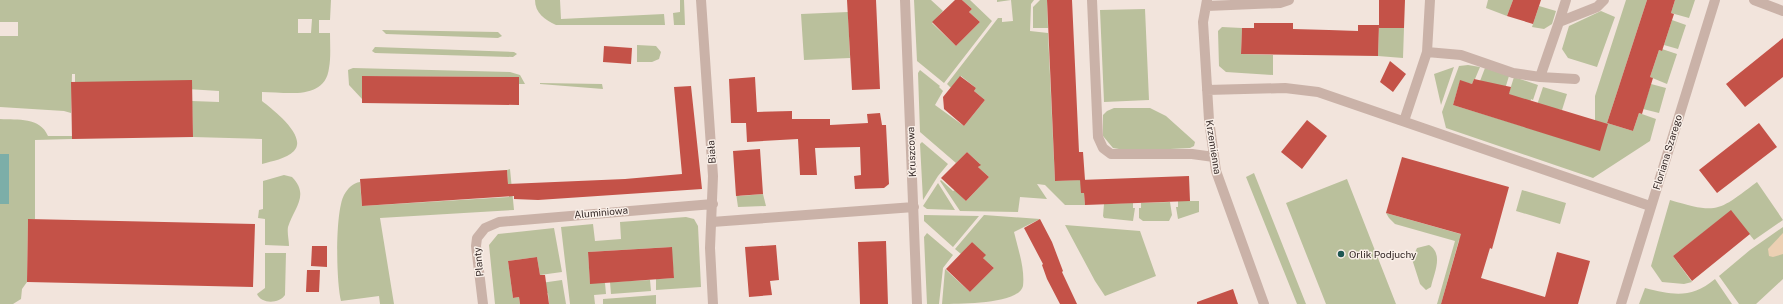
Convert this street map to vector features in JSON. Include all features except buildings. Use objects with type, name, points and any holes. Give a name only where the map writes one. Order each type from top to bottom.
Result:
[{"type":"street","name":"Biała","points":[[701,0],[712,176],[713,204],[710,248],[713,304]]},
{"type":"street","name":"Kruszcowa","points":[[905,0],[917,304]]},
{"type":"street","points":[[1092,0],[1098,137],[1103,148],[1111,154],[1192,154],[1214,157]]},
{"type":"street","points":[[1207,3],[1280,3],[1289,0]]},
{"type":"street","points":[[1404,121],[1427,52],[1430,0]]},
{"type":"street","points":[[1540,77],[1566,0]]},
{"type":"street","points":[[1559,22],[1597,7],[1604,0]]},
{"type":"street","name":"Floriana Szarego","points":[[1621,304],[1650,206],[1715,0]]},
{"type":"street","points":[[1754,0],[1783,11]]},
{"type":"street","name":"Krzemienna","points":[[1207,3],[1203,22],[1207,90],[1216,171],[1264,304]]},
{"type":"street","points":[[1427,52],[1461,55],[1513,73],[1540,77],[1575,79]]},
{"type":"street","points":[[1207,90],[1285,88],[1318,92],[1650,206]]},
{"type":"street","name":"Aluminiowa","points":[[490,225],[499,222],[585,213],[713,204]]},
{"type":"street","points":[[712,222],[914,207]]},
{"type":"street","name":"Planty","points":[[483,304],[476,246],[477,238],[490,225]]},
{"type":"green space","points":[[0,0],[331,0],[330,20],[319,20],[319,33],[330,33],[330,64],[326,79],[320,86],[312,90],[293,93],[262,92],[262,101],[287,123],[293,131],[297,145],[291,154],[262,164],[262,139],[193,137],[192,101],[219,102],[219,91],[75,82],[75,74],[72,74],[71,113],[64,111],[0,107],[0,36],[18,36],[18,22],[0,22]],"holes":[[[298,19],[312,19],[311,33],[298,33]]]},
{"type":"green space","points":[[535,0],[560,0],[561,19],[664,14],[665,25],[556,25],[541,16],[535,5]]},
{"type":"green space","points":[[680,0],[684,0],[685,25],[674,25],[673,13],[680,12]]},
{"type":"green space","points":[[914,0],[931,0],[943,11],[932,23],[956,46],[980,22],[969,12],[972,9],[962,0],[970,0],[992,21],[944,83],[917,61]]},
{"type":"green space","points":[[997,0],[1011,0],[997,2]]},
{"type":"green space","points":[[1011,0],[1034,0],[1031,4],[1030,31],[1048,33],[1055,181],[1080,180],[1084,193],[1085,205],[1065,205],[1045,185],[1037,184],[1047,199],[1020,197],[1018,212],[960,211],[940,181],[941,180],[953,191],[955,190],[966,201],[989,177],[978,167],[980,164],[967,152],[956,163],[920,132],[918,73],[920,70],[940,86],[939,87],[943,91],[935,105],[964,126],[985,100],[974,91],[976,88],[961,76],[951,88],[947,84],[998,18],[1002,18],[1002,22],[1013,21]]},
{"type":"green space","points":[[1040,0],[1047,0],[1048,28],[1033,28],[1033,7]]},
{"type":"green space","points":[[1488,0],[1513,0],[1507,16],[1486,8]]},
{"type":"green space","points":[[1626,0],[1647,0],[1607,123],[1633,131],[1639,113],[1656,119],[1650,141],[1593,178],[1446,128],[1442,112],[1459,66],[1468,65],[1480,67],[1472,84],[1460,81],[1453,105],[1600,150],[1595,122],[1595,96]]},
{"type":"green space","points":[[1675,0],[1695,0],[1689,18],[1671,13]]},
{"type":"green space","points":[[1539,6],[1556,11],[1552,24],[1544,29],[1532,27]]},
{"type":"green space","points":[[1145,9],[1149,100],[1104,102],[1100,10]]},
{"type":"green space","points":[[1601,11],[1615,17],[1597,67],[1568,58],[1562,49],[1569,26]]},
{"type":"green space","points":[[848,12],[850,58],[804,60],[801,14]]},
{"type":"green space","points":[[1672,20],[1686,25],[1678,49],[1664,45]]},
{"type":"green space","points":[[1222,27],[1242,28],[1241,54],[1273,55],[1273,75],[1226,72],[1219,66],[1218,31]]},
{"type":"green space","points":[[1379,28],[1404,28],[1403,58],[1378,56]]},
{"type":"green space","points":[[382,30],[498,32],[502,36],[498,38],[386,34]]},
{"type":"green space","points":[[637,45],[656,46],[661,52],[659,59],[652,62],[637,62]]},
{"type":"green space","points":[[375,47],[514,52],[517,54],[513,57],[375,53],[372,51]]},
{"type":"green space","points":[[1662,49],[1677,54],[1667,84],[1650,77],[1659,50],[1662,51]]},
{"type":"green space","points":[[1454,67],[1441,105],[1434,74]]},
{"type":"green space","points":[[353,68],[510,72],[520,75],[525,84],[519,84],[519,77],[362,76],[362,99],[349,85],[348,70]]},
{"type":"green space","points":[[1485,68],[1509,76],[1505,89],[1480,81]]},
{"type":"green space","points":[[1514,77],[1538,85],[1533,100],[1531,99],[1530,103],[1508,96]]},
{"type":"green space","points":[[540,84],[602,84],[603,89]]},
{"type":"green space","points":[[1651,84],[1666,88],[1659,113],[1643,109]]},
{"type":"green space","points":[[1543,87],[1567,94],[1562,110],[1537,105]]},
{"type":"green space","points":[[1114,108],[1150,108],[1166,116],[1195,142],[1194,146],[1190,148],[1131,151],[1113,148],[1103,136],[1103,115],[1107,111]]},
{"type":"green space","points":[[0,119],[28,121],[40,125],[48,136],[72,136],[72,139],[35,140],[35,219],[28,219],[27,282],[22,289],[21,299],[13,304],[0,304]]},
{"type":"green space","points":[[922,142],[948,164],[938,176],[923,200],[920,144]]},
{"type":"green space","points":[[510,169],[514,210],[380,218],[394,304],[380,304],[379,296],[341,301],[337,263],[339,216],[344,195],[351,186],[360,182],[362,206],[509,197],[507,170]]},
{"type":"green space","points":[[1254,173],[1306,304],[1297,304],[1246,177]]},
{"type":"green space","points":[[284,175],[292,177],[300,190],[299,202],[288,227],[289,246],[265,245],[265,219],[258,218],[259,210],[263,209],[263,181]]},
{"type":"green space","name":"Orlik Podjuchy","points":[[1347,179],[1396,304],[1326,304],[1286,203]]},
{"type":"green space","points":[[1757,182],[1783,220],[1754,240],[1731,211],[1673,256],[1692,282],[1684,284],[1662,282],[1651,266],[1670,200],[1698,207],[1716,208],[1725,205]]},
{"type":"green space","points":[[938,183],[955,210],[927,209],[923,206]]},
{"type":"green space","points":[[1522,190],[1566,203],[1560,224],[1516,211]]},
{"type":"green space","points":[[736,193],[740,196],[763,194],[766,206],[738,207]]},
{"type":"green space","points":[[1178,201],[1199,201],[1199,212],[1178,219],[1176,207],[1178,207]]},
{"type":"green space","points":[[1170,202],[1172,215],[1169,221],[1143,221],[1139,218],[1139,208],[1141,208],[1141,203]]},
{"type":"green space","points":[[1133,203],[1133,208],[1135,208],[1133,221],[1104,218],[1103,216],[1104,204]]},
{"type":"green space","points":[[1386,213],[1478,239],[1476,245],[1459,240],[1441,304],[1437,304],[1455,241],[1395,224]]},
{"type":"green space","points":[[924,215],[979,216],[953,247],[924,221]]},
{"type":"green space","points":[[984,215],[1040,219],[1014,232],[1022,265],[1023,286],[1019,292],[1001,300],[975,303],[942,304],[945,269],[970,292],[994,268],[983,258],[972,242],[961,254],[955,249]]},
{"type":"green space","points":[[686,217],[694,219],[698,226],[701,287],[656,290],[656,279],[674,278],[671,247],[588,252],[590,283],[605,283],[606,294],[594,295],[595,304],[570,304],[561,227],[593,224],[595,241],[621,239],[620,222]]},
{"type":"green space","points":[[1065,225],[1140,231],[1156,276],[1105,296],[1095,281]]},
{"type":"green space","points":[[1783,227],[1783,279],[1756,304],[1739,304],[1719,276],[1750,250]]},
{"type":"green space","points":[[554,228],[562,272],[540,275],[537,257],[508,261],[513,298],[519,297],[520,304],[495,304],[489,245],[498,234]]},
{"type":"green space","points":[[927,233],[953,255],[943,268],[939,304],[927,304],[924,237]]},
{"type":"green space","points":[[1429,245],[1436,253],[1437,264],[1431,287],[1426,290],[1420,284],[1412,259],[1417,248]]},
{"type":"green space","points":[[265,253],[286,253],[285,295],[279,300],[270,302],[262,300],[257,294],[265,288]]},
{"type":"green space","points":[[1715,279],[1732,304],[1639,304],[1645,288],[1673,294],[1682,294],[1698,290]]},
{"type":"green space","points":[[562,280],[566,304],[549,304],[548,293],[542,294],[541,283]]},
{"type":"green space","points":[[650,280],[651,291],[611,294],[610,282]]},
{"type":"green space","points":[[656,295],[656,304],[603,304],[603,299]]},
{"type":"sand","points":[[1783,233],[1783,254],[1773,257],[1769,256],[1768,249]]},
{"type":"water","points":[[0,154],[9,154],[9,204],[0,204]]},
{"type":"place","name":"Orlik Podjuchy","points":[[1341,254]]}]
